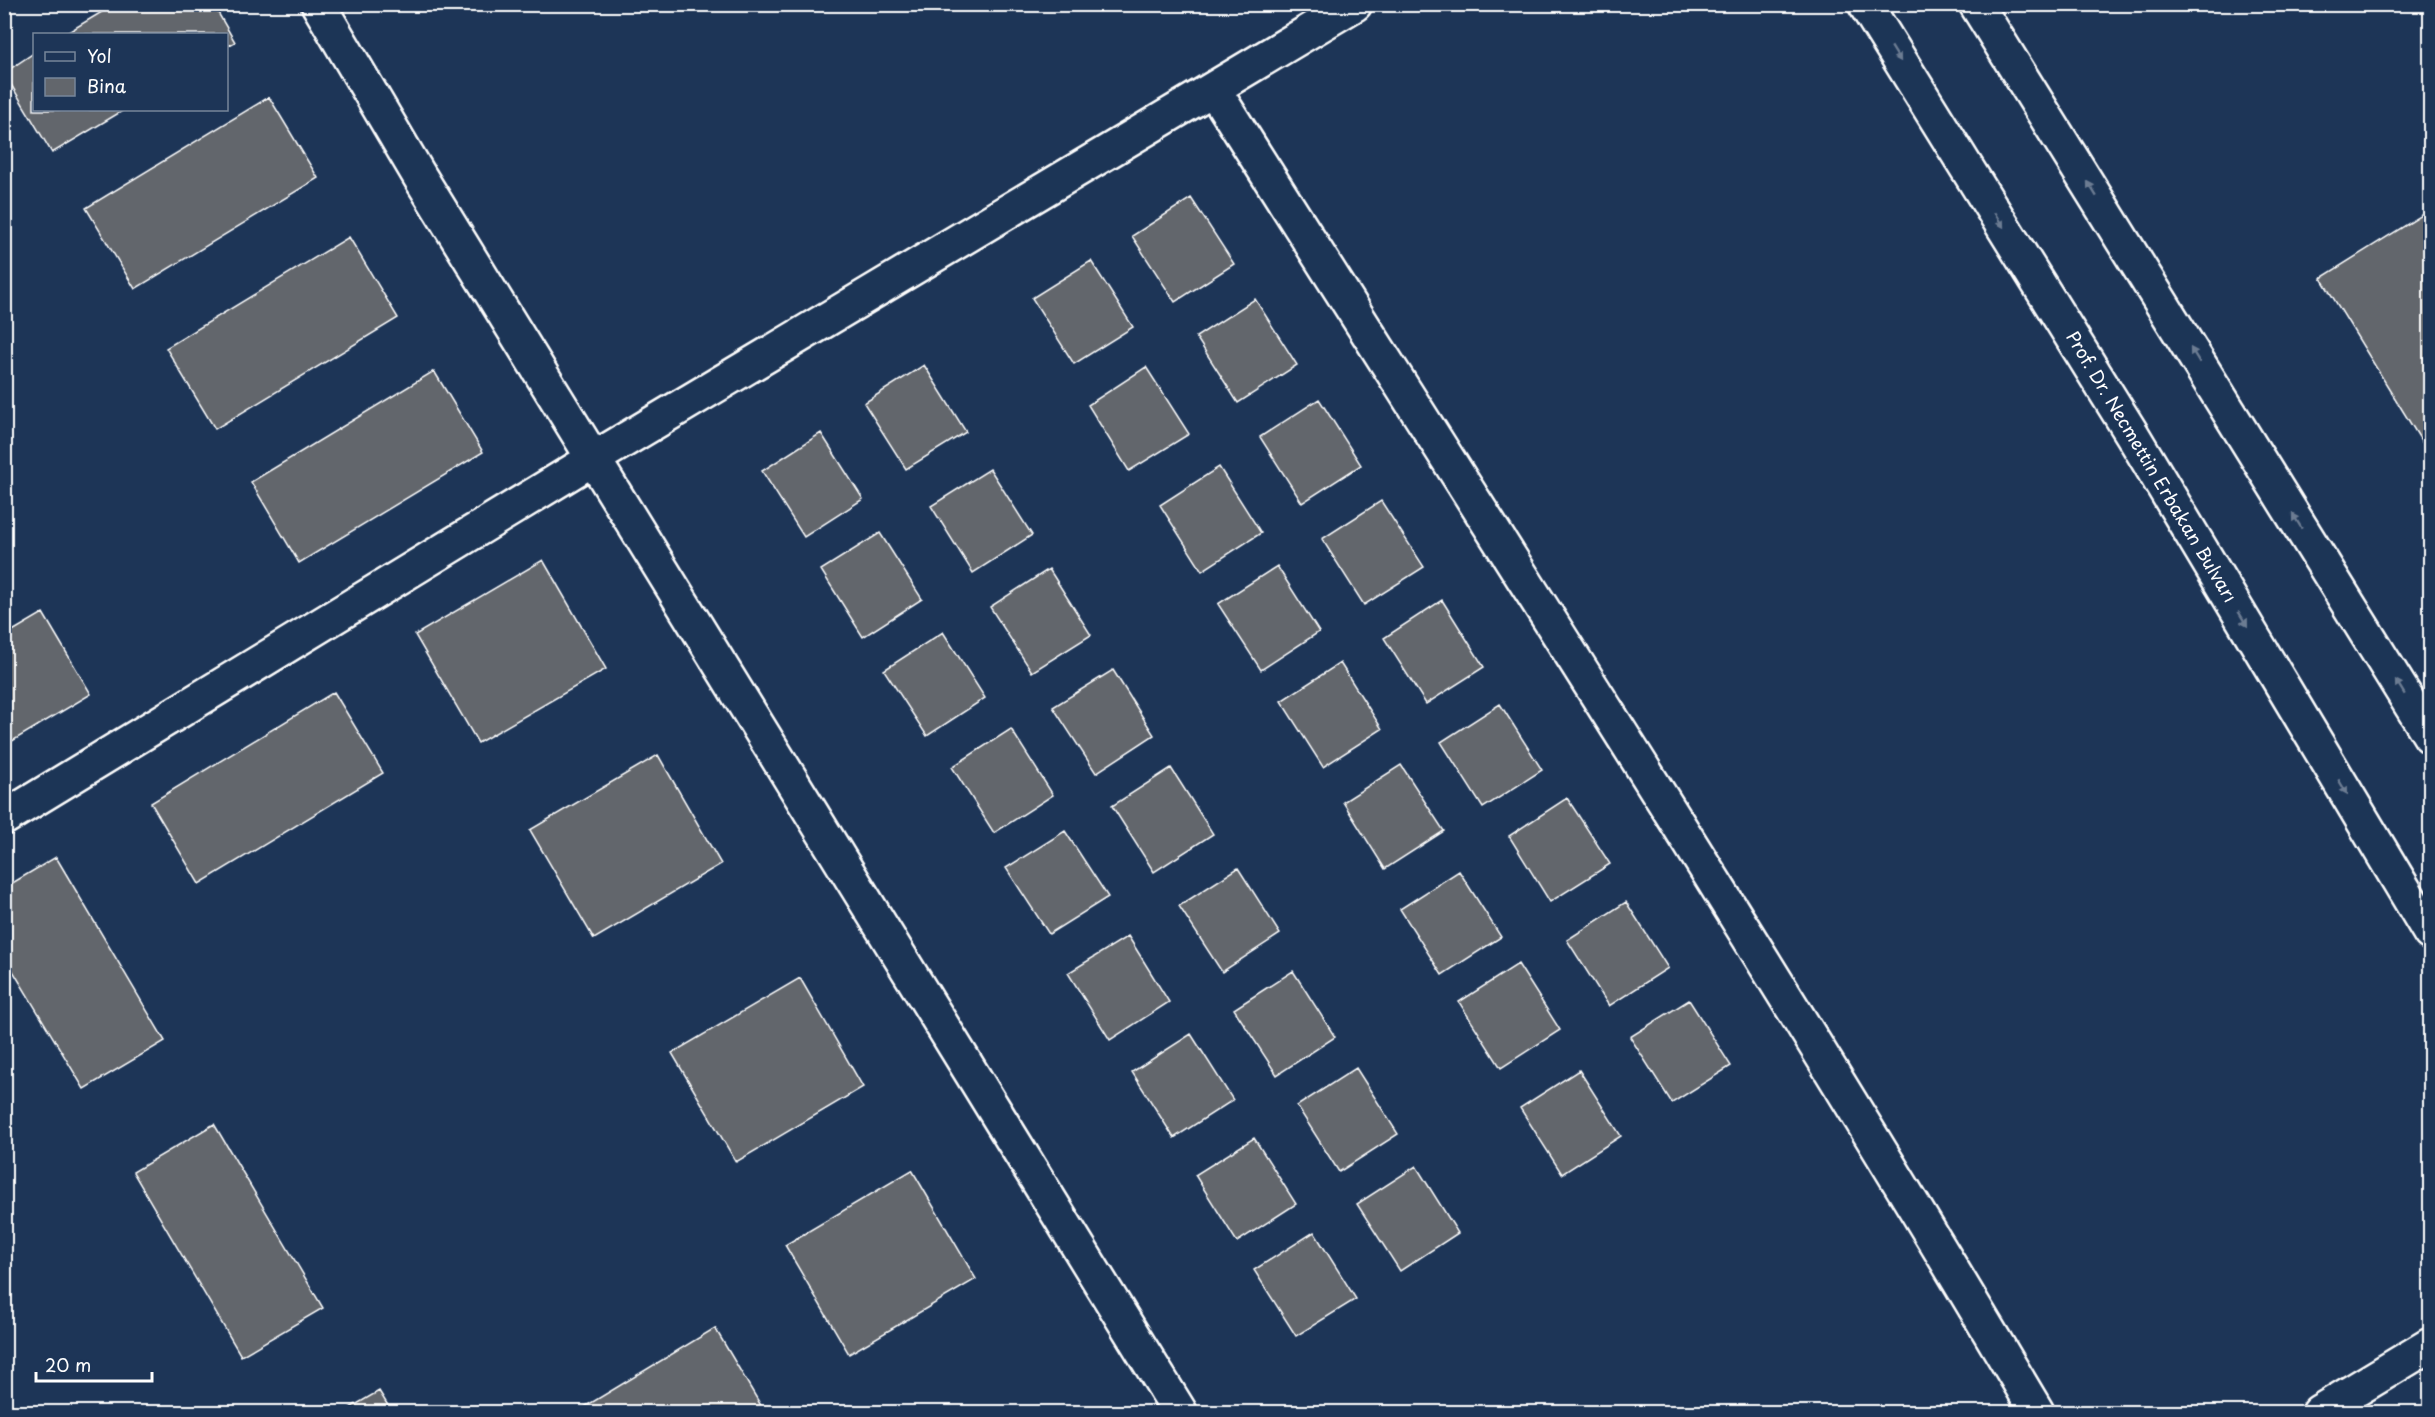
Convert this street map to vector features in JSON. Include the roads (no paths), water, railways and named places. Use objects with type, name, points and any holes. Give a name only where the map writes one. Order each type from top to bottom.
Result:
[{"type":"street","points":[[318,4],[420,177],[1180,1413]]},
{"type":"street","points":[[4,818],[593,459],[1355,4]]},
{"type":"street","name":"Prof. Dr. Necmettin Erbakan Bulvarı","points":[[1865,4],[2133,434],[2430,933]]},
{"type":"street","points":[[1976,4],[2430,736]]},
{"type":"street","points":[[1214,90],[1681,830],[1938,1243],[2037,1413]]},
{"type":"street","points":[[2319,1413],[2430,1345]]}]
